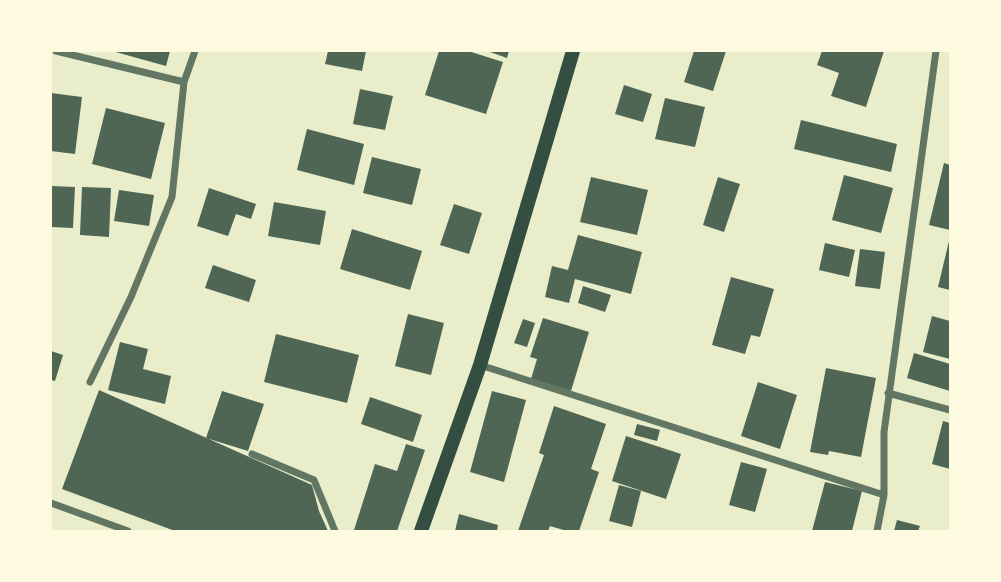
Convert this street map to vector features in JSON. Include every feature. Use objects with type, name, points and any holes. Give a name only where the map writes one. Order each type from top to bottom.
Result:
[{"type":"main road","points":[[421,531],[480,365],[573,51]]},
{"type":"street","points":[[56,51],[184,82]]},
{"type":"street","points":[[90,382],[131,296],[172,197],[184,82],[195,51]]},
{"type":"street","points":[[877,531],[884,495],[884,432],[888,393],[936,51]]},
{"type":"street","points":[[480,365],[884,495]]},
{"type":"street","points":[[888,393],[950,410]]},
{"type":"street","points":[[252,454],[314,480],[335,531]]},
{"type":"street","points":[[51,503],[128,531]]},
{"type":"building","points":[[112,51],[170,51],[166,66]]},
{"type":"building","points":[[328,51],[366,51],[362,71],[325,64]]},
{"type":"building","points":[[439,51],[468,51],[503,62],[486,114],[425,95]]},
{"type":"building","points":[[487,51],[509,51],[507,58]]},
{"type":"building","points":[[694,51],[726,51],[713,91],[684,82]]},
{"type":"building","points":[[822,51],[884,51],[866,107],[831,96],[839,73],[817,65]]},
{"type":"building","points":[[624,85],[652,94],[643,122],[615,114]]},
{"type":"building","points":[[360,89],[393,96],[385,130],[353,124]]},
{"type":"building","points":[[51,93],[82,97],[75,154],[51,151]]},
{"type":"building","points":[[665,98],[705,107],[695,147],[655,139]]},
{"type":"building","points":[[106,108],[165,123],[151,179],[92,164]]},
{"type":"building","points":[[801,120],[897,144],[891,172],[794,149]]},
{"type":"building","points":[[307,129],[364,144],[354,185],[297,170]]},
{"type":"building","points":[[372,157],[421,169],[412,205],[363,193]]},
{"type":"building","points":[[944,163],[950,165],[950,230],[929,225]]},
{"type":"building","points":[[844,175],[893,188],[881,233],[832,220]]},
{"type":"building","points":[[591,177],[648,190],[637,235],[580,222]]},
{"type":"building","points":[[718,177],[740,184],[724,232],[703,225]]},
{"type":"building","points":[[51,186],[75,187],[73,228],[51,227]]},
{"type":"building","points":[[82,187],[111,188],[109,237],[80,235]]},
{"type":"building","points":[[209,188],[256,204],[251,219],[236,214],[228,236],[197,226]]},
{"type":"building","points":[[119,190],[154,195],[149,226],[114,221]]},
{"type":"building","points":[[274,202],[326,211],[320,245],[268,236]]},
{"type":"building","points":[[454,204],[482,213],[469,254],[440,245]]},
{"type":"building","points":[[352,229],[422,251],[410,290],[340,269]]},
{"type":"building","points":[[578,235],[642,252],[631,294],[575,279],[569,303],[545,297],[552,266],[568,270]]},
{"type":"building","points":[[950,241],[950,290],[938,287]]},
{"type":"building","points":[[825,243],[855,250],[849,277],[819,270]]},
{"type":"building","points":[[860,249],[885,252],[880,289],[855,286]]},
{"type":"building","points":[[213,265],[256,280],[249,302],[205,288]]},
{"type":"building","points":[[731,277],[774,289],[760,337],[751,335],[745,354],[712,345]]},
{"type":"building","points":[[583,286],[611,295],[605,312],[578,303]]},
{"type":"building","points":[[408,314],[444,323],[431,375],[395,366]]},
{"type":"building","points":[[932,316],[950,321],[950,359],[923,352]]},
{"type":"building","points":[[543,318],[589,332],[571,391],[531,379],[537,359],[530,357]]},
{"type":"building","points":[[523,319],[535,323],[527,347],[514,343]]},
{"type":"building","points":[[276,334],[359,355],[347,403],[264,382]]},
{"type":"building","points":[[120,342],[148,349],[143,369],[171,376],[165,404],[108,390]]},
{"type":"building","points":[[51,351],[63,355],[55,381],[51,380]]},
{"type":"building","points":[[914,353],[950,364],[950,391],[907,378]]},
{"type":"building","points":[[826,368],[876,378],[861,457],[829,451],[828,455],[810,452]]},
{"type":"building","points":[[758,382],[797,395],[780,449],[741,436]]},
{"type":"building","points":[[99,390],[312,485],[328,531],[175,531],[62,489]]},
{"type":"building","points":[[222,391],[264,404],[248,451],[206,438]]},
{"type":"building","points":[[492,391],[526,400],[504,482],[470,472]]},
{"type":"building","points":[[370,397],[422,415],[413,442],[361,424]]},
{"type":"building","points":[[554,406],[606,424],[591,469],[599,472],[579,531],[550,526],[548,531],[518,531],[544,455],[539,453]]},
{"type":"building","points":[[943,421],[950,423],[950,469],[932,464]]},
{"type":"building","points":[[637,424],[660,430],[657,441],[634,435]]},
{"type":"building","points":[[626,436],[681,454],[666,499],[612,481]]},
{"type":"building","points":[[406,444],[425,450],[397,531],[354,530],[375,464],[397,471]]},
{"type":"building","points":[[741,462],[767,469],[755,512],[729,505]]},
{"type":"building","points":[[825,482],[862,491],[852,531],[812,531]]},
{"type":"building","points":[[619,485],[641,491],[632,527],[609,521]]},
{"type":"building","points":[[459,514],[498,525],[497,531],[455,531]]},
{"type":"building","points":[[897,520],[920,526],[918,531],[894,531]]}]
